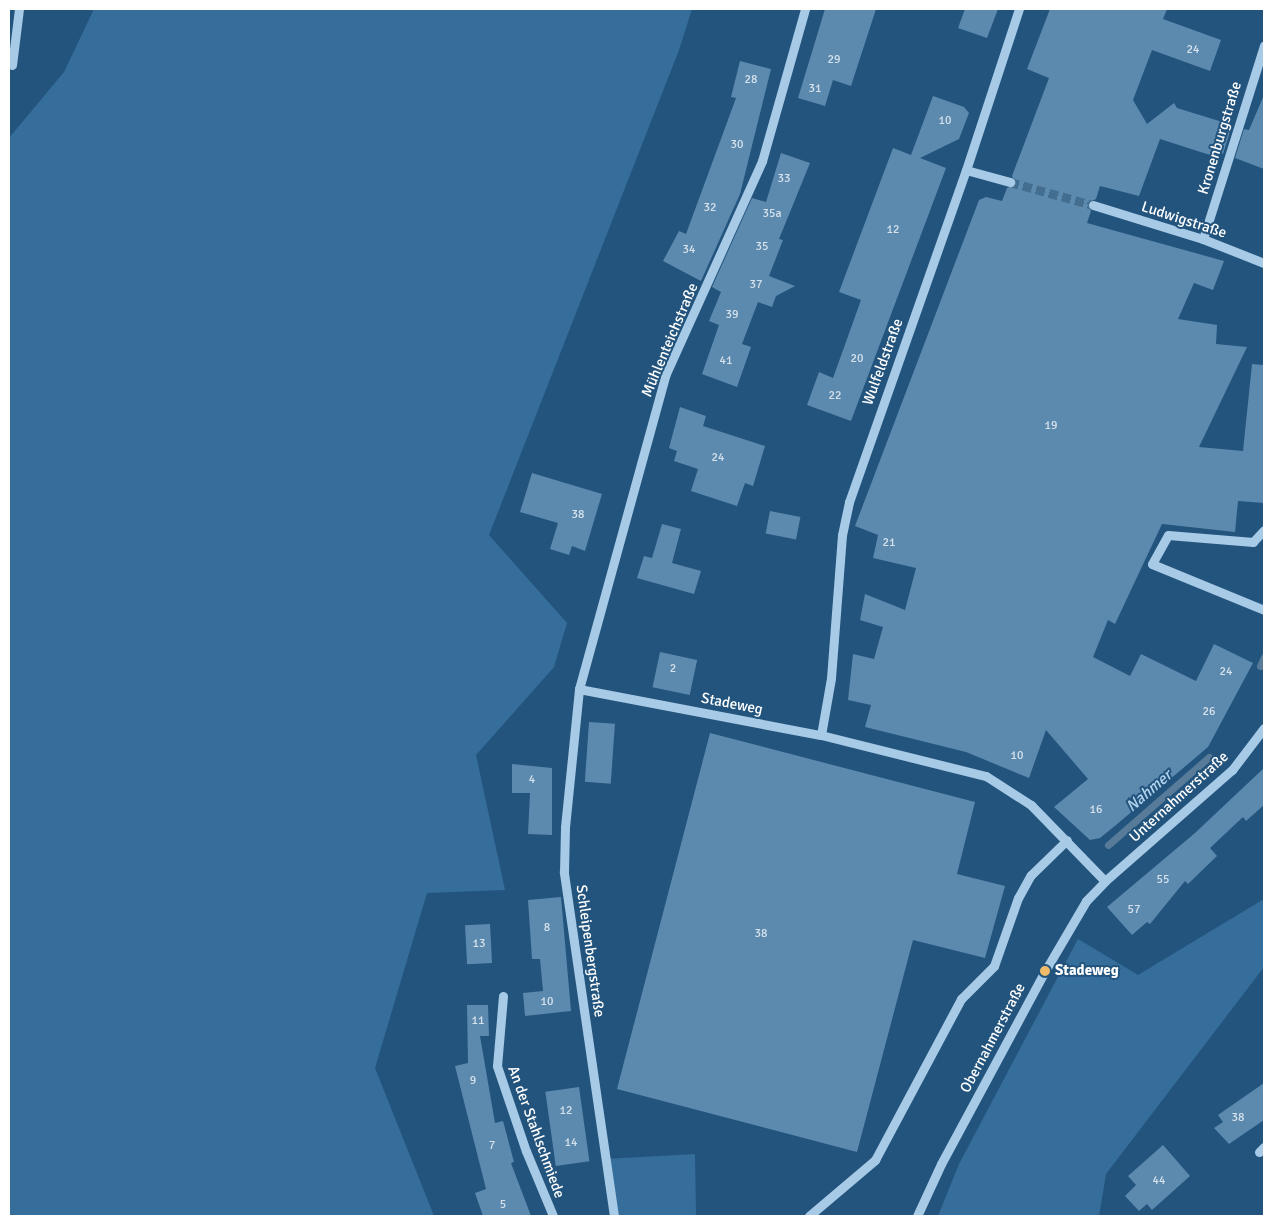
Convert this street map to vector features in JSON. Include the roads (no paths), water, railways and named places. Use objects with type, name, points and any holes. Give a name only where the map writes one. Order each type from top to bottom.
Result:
[{"type":"street","points":[[12,65],[19,9]]},
{"type":"street","name":"Mühlenteichstraße","points":[[579,689],[665,376],[762,161],[805,9]]},
{"type":"street","name":"Wulfeldstraße","points":[[821,735],[831,678],[842,535],[848,502],[966,170],[1019,9]]},
{"type":"street","name":"Kronenburgstraße","points":[[1204,239],[1264,45]]},
{"type":"street","points":[[966,170],[1010,182]]},
{"type":"street","name":"Ludwigstraße","points":[[1093,205],[1204,239],[1264,263]]},
{"type":"street","points":[[1264,530],[1253,542],[1168,535],[1152,564],[1264,610]]},
{"type":"street","name":"Stadeweg","points":[[579,689],[821,735],[986,776],[1031,805],[1105,880]]},
{"type":"street","name":"Schleipenbergstraße","points":[[579,689],[565,827],[564,872],[614,1216]]},
{"type":"street","name":"Unternahmerstraße","points":[[1105,880],[1232,770],[1264,728]]},
{"type":"street","points":[[809,1216],[875,1160],[961,999],[994,966],[1018,898],[1031,875],[1067,840]]},
{"type":"street","name":"Obernahmerstraße","points":[[917,1216],[940,1164],[1045,971],[1086,901],[1105,880]]},
{"type":"street","name":"An der Stahlschmiede","points":[[503,996],[496,1066],[526,1150],[553,1216]]},
{"type":"waterway","name":"Nahmer","points":[[1260,666],[1264,657]]},
{"type":"waterway","name":"Nahmer","points":[[1108,845],[1209,757]]},
{"type":"tunnel","points":[[1010,182],[1093,205]]},
{"type":"place","name":"Stadeweg","points":[[1045,971]]}]
